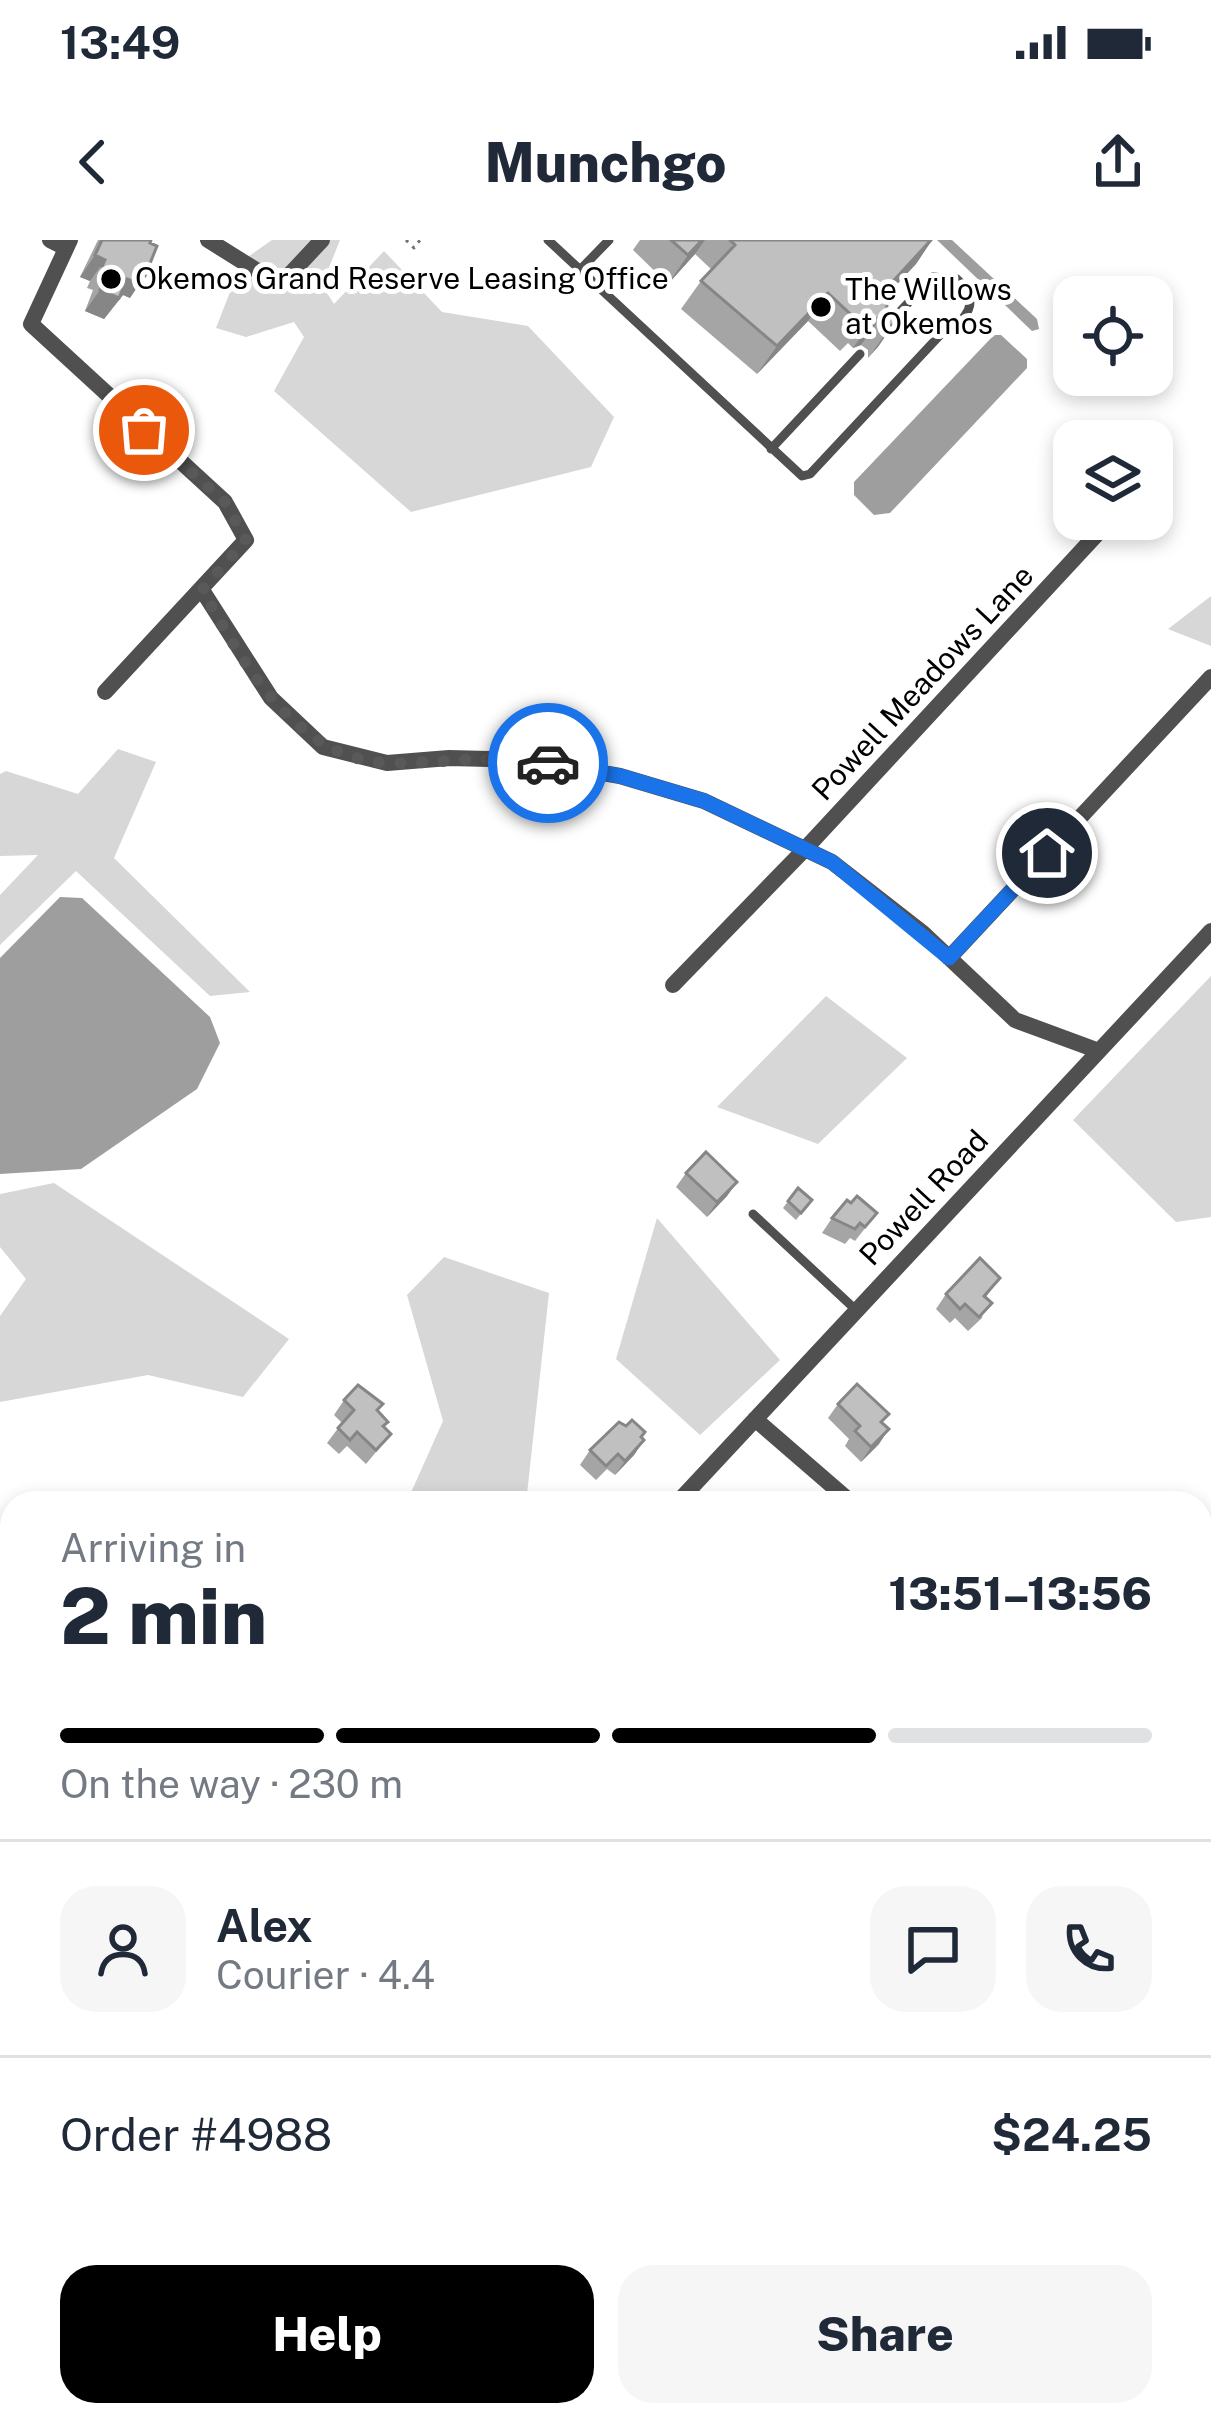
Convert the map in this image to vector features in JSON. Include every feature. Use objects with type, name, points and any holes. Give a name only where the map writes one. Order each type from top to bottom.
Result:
[{"type":"street","points":[[208,240],[280,285],[322,240]]},
{"type":"street","points":[[62,243],[31,324],[225,502],[246,540],[105,692]]},
{"type":"street","name":"Powell Meadows Lane","points":[[673,986],[1093,540]]},
{"type":"street","points":[[202,590],[271,698],[323,747],[387,763],[449,758],[528,760],[620,776],[704,801],[832,862],[949,958],[1015,1020],[1099,1051]]},
{"type":"street","points":[[949,958],[1211,677]]},
{"type":"street","name":"Powell Road","points":[[688,1491],[1211,931]]},
{"type":"street","points":[[755,1419],[838,1491]]},
{"type":"lane","points":[[548,240],[798,474],[810,474],[941,334],[966,318],[971,304],[968,290],[957,279],[933,277],[874,339]]},
{"type":"lane","points":[[579,272],[609,240]]},
{"type":"lane","points":[[771,449],[860,354]]},
{"type":"lane","points":[[753,1214],[856,1310]]},
{"type":"path","points":[[406,240],[414,248],[420,240]]},
{"type":"shaded area","points":[[272,240],[340,240],[322,285],[334,304],[384,251],[442,312],[528,326],[614,417],[591,467],[411,512],[274,391],[304,337],[294,322],[246,337],[216,328],[242,261]]},
{"type":"shaded area","points":[[937,240],[952,240],[1037,319],[1039,329],[1032,331]]},
{"type":"shaded area","points":[[994,335],[1001,335],[1027,359],[1027,368],[890,513],[874,515],[854,495],[854,482]]},
{"type":"shaded area","points":[[1211,596],[1211,646],[1168,629]]},
{"type":"shaded area","points":[[118,749],[156,762],[114,858],[250,992],[210,996],[76,871],[0,945],[0,895],[38,855],[0,856],[0,774],[6,771],[78,794]]},
{"type":"shaded area","points":[[60,897],[82,898],[210,1017],[220,1043],[197,1089],[81,1169],[0,1174],[0,958]]},
{"type":"shaded area","points":[[1211,976],[1211,1217],[1176,1222],[1073,1120]]},
{"type":"shaded area","points":[[826,996],[907,1058],[818,1144],[717,1107]]},
{"type":"shaded area","points":[[54,1183],[289,1339],[243,1397],[148,1375],[0,1402],[0,1316],[26,1279],[0,1247],[0,1194]]},
{"type":"shaded area","points":[[657,1218],[780,1360],[700,1435],[616,1359]]},
{"type":"shaded area","points":[[444,1257],[549,1293],[527,1491],[412,1491],[443,1421],[407,1295]]},
{"type":"building","points":[[102,240],[151,240],[157,246],[145,276],[136,273],[132,281],[127,279],[119,298],[100,290],[108,269],[102,266],[105,260],[95,255]]},
{"type":"building","points":[[671,240],[702,240],[688,255]]},
{"type":"building","name":"The Willows at Okemos","points":[[730,240],[931,240],[885,290],[886,314],[898,318],[888,330],[888,322],[881,317],[873,320],[868,314],[860,323],[828,293],[777,346],[701,281],[735,245]]},
{"type":"building","points":[[706,1152],[737,1182],[717,1202],[686,1173]]},
{"type":"building","points":[[798,1188],[812,1200],[801,1213],[788,1201]]},
{"type":"building","points":[[857,1196],[877,1213],[865,1227],[860,1223],[855,1229],[832,1218],[847,1200],[851,1203]]},
{"type":"building","points":[[980,1258],[1000,1278],[984,1296],[992,1303],[979,1317],[965,1304],[960,1309],[946,1294]]},
{"type":"building","points":[[857,1384],[889,1414],[881,1422],[889,1429],[871,1447],[855,1431],[860,1426],[838,1404]]},
{"type":"building","points":[[358,1385],[383,1404],[377,1410],[388,1422],[383,1426],[391,1434],[376,1450],[357,1432],[350,1440],[338,1428],[354,1410],[344,1400]]},
{"type":"building","points":[[632,1420],[645,1432],[644,1440],[625,1461],[618,1454],[606,1466],[590,1450],[619,1422],[626,1426]]},
{"type":"way so far","points":[[144,430],[225,502],[246,540],[202,590],[271,698],[323,747],[387,763],[449,758],[548,763]]},
{"type":"place","name":"Okemos Grand Reserve Leasing Office","points":[[111,279]]},
{"type":"place","name":"The Willows at Okemos","points":[[821,307]]},
{"type":"route","points":[[548,763],[620,776],[704,801],[832,862],[949,958],[1047,853]]}]
